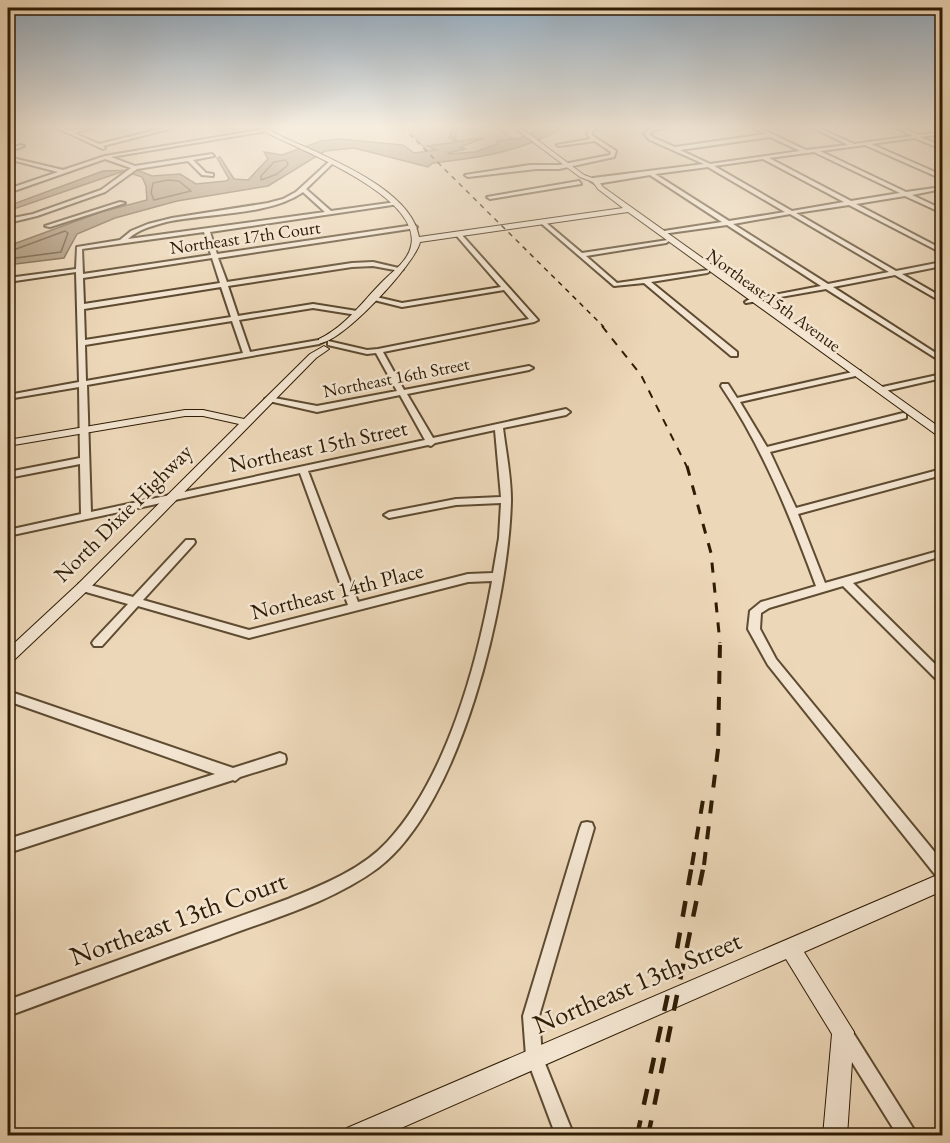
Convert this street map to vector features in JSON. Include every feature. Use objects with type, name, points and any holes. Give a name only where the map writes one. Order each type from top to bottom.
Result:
[{"type":"street","points":[[8,191],[37,180]]},
{"type":"street","points":[[8,221],[35,215],[110,189],[118,180]]},
{"type":"street","points":[[123,241],[126,235],[134,230],[158,221],[253,208],[284,200],[304,190],[313,180]]},
{"type":"street","points":[[367,180],[396,204],[414,227],[416,240],[628,210]]},
{"type":"street","points":[[490,196],[592,180]]},
{"type":"street","points":[[662,180],[942,360]]},
{"type":"street","points":[[733,180],[942,300]]},
{"type":"street","points":[[807,180],[942,251]]},
{"type":"street","points":[[877,180],[942,211]]},
{"type":"street","name":"Northeast 15th Avenue","points":[[587,181],[853,374],[903,416],[942,444]]},
{"type":"street","points":[[580,255],[728,222],[942,188]]},
{"type":"street","points":[[304,190],[329,213]]},
{"type":"street","points":[[35,215],[47,227],[122,203]]},
{"type":"street","points":[[86,516],[79,248],[396,204]]},
{"type":"street","points":[[544,223],[616,285],[707,271]]},
{"type":"street","name":"Northeast 17th Court","points":[[8,280],[214,256],[414,227]]},
{"type":"street","points":[[206,230],[247,355]]},
{"type":"street","points":[[8,397],[302,345],[378,351],[534,320],[459,235]]},
{"type":"street","name":"Northeast 15th Avenue","points":[[665,237],[707,271],[753,301]]},
{"type":"street","name":"North Dixie Highway","points":[[8,655],[83,587],[245,422],[372,298],[409,258],[416,240]]},
{"type":"street","points":[[81,307],[364,264],[400,269]]},
{"type":"street","points":[[753,301],[942,264]]},
{"type":"street","points":[[647,282],[734,354]]},
{"type":"street","points":[[372,298],[402,305],[507,288]]},
{"type":"street","points":[[82,344],[313,306],[357,313]]},
{"type":"street","points":[[378,351],[431,443]]},
{"type":"street","name":"Northeast 16th Street","points":[[269,399],[317,410],[529,368]]},
{"type":"street","points":[[735,401],[853,374]]},
{"type":"street","name":"Northeast 15th Avenue","points":[[853,374],[881,390],[942,435]]},
{"type":"street","points":[[881,390],[942,376]]},
{"type":"street","points":[[725,386],[766,450],[794,512],[822,589]]},
{"type":"street","name":"Northeast 15th Street","points":[[8,533],[566,412]]},
{"type":"street","points":[[8,443],[185,413],[202,413],[245,422]]},
{"type":"street","points":[[766,450],[903,416]]},
{"type":"street","name":"Northeast 13th Court","points":[[8,1008],[312,896],[363,870],[391,848],[418,817],[448,753],[476,678],[497,577],[506,500],[499,428]]},
{"type":"street","points":[[8,475],[85,460]]},
{"type":"street","points":[[303,469],[354,608]]},
{"type":"street","points":[[794,512],[942,472]]},
{"type":"street","points":[[390,514],[456,502],[506,500]]},
{"type":"street","points":[[98,643],[190,542]]},
{"type":"street","points":[[942,553],[765,605],[756,611],[754,629],[772,662],[942,872]]},
{"type":"street","name":"Northeast 14th Place","points":[[83,587],[249,634],[468,578],[497,577]]},
{"type":"street","points":[[846,582],[942,678]]},
{"type":"street","points":[[8,696],[235,775]]},
{"type":"street","points":[[8,846],[280,759]]},
{"type":"street","points":[[566,1136],[534,1056],[531,1016],[587,828]]},
{"type":"street","name":"Northeast 13th Street","points":[[355,1136],[534,1056],[791,949],[942,882]]},
{"type":"street","points":[[791,949],[909,1136]]},
{"type":"street","points":[[835,1136],[843,1032]]},
{"type":"water","points":[[78,180],[97,180],[8,211],[8,206]]},
{"type":"water","points":[[143,180],[190,180],[196,184],[277,180],[268,186],[177,201],[115,218],[77,234],[64,258],[8,265],[8,246],[101,212],[147,200]]},
{"type":"railway","points":[[456,180],[604,327]]},
{"type":"railway","points":[[602,326],[641,375],[687,467]]},
{"type":"railway","points":[[687,466],[711,553],[720,643]]},
{"type":"railway","points":[[704,865],[718,749],[720,643]]},
{"type":"railway","points":[[692,865],[704,794]]},
{"type":"railway","points":[[637,1136],[674,966],[692,864]]},
{"type":"railway","points":[[648,1136],[704,864]]}]
